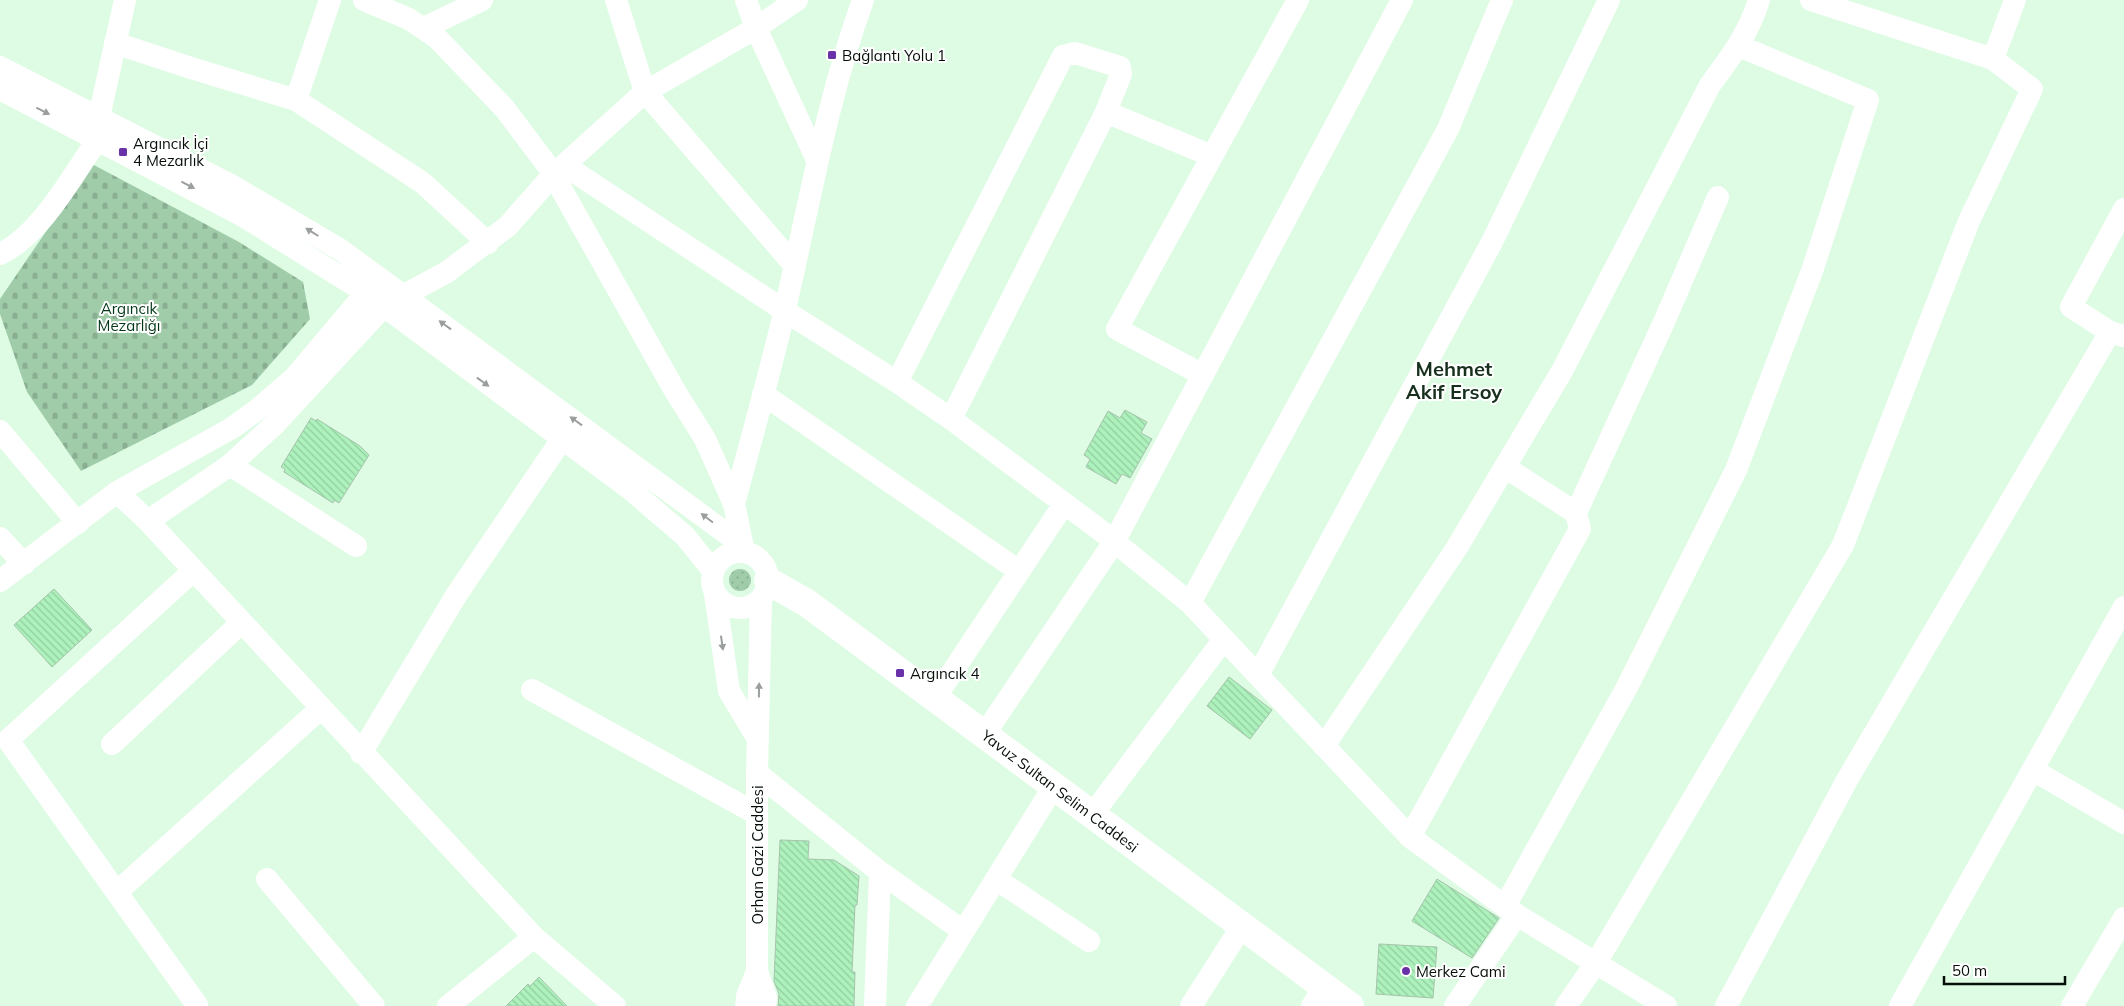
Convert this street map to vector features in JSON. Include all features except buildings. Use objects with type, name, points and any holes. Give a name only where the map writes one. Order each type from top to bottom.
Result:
[{"type":"main road","name":"Yavuz Sultan Selim Caddesi","points":[[764,590],[807,603],[1242,926],[1318,996],[1350,1006]]},
{"type":"street","points":[[0,254],[12,248],[33,231],[99,128],[125,0]]},
{"type":"street","points":[[296,100],[330,0]]},
{"type":"street","points":[[364,0],[416,16],[483,84],[522,131],[559,170],[897,382],[951,419],[1114,542],[1190,603],[1410,837],[1511,911],[1666,1006]]},
{"type":"street","points":[[416,16],[482,0]]},
{"type":"street","points":[[616,0],[645,92],[795,266]]},
{"type":"street","points":[[746,0],[756,28],[817,160]]},
{"type":"street","points":[[148,521],[230,464],[301,398],[384,306],[448,272],[488,243],[524,210],[559,170],[645,92],[756,28],[797,0]]},
{"type":"street","points":[[734,504],[785,311],[836,81],[863,0]]},
{"type":"street","points":[[1203,375],[1117,329],[1298,0]]},
{"type":"street","points":[[984,735],[1114,542],[1402,0]]},
{"type":"street","points":[[1190,603],[1448,128],[1502,0]]},
{"type":"street","points":[[1258,675],[1492,242],[1609,0]]},
{"type":"street","points":[[1324,746],[1456,549],[1562,371],[1710,85],[1739,46],[1759,0]]},
{"type":"street","points":[[1566,1006],[1596,963],[1843,545],[1969,221],[2032,89],[1993,59],[1811,0]]},
{"type":"street","points":[[1993,59],[2015,0]]},
{"type":"street","points":[[115,43],[296,100],[422,183],[488,243]]},
{"type":"street","points":[[1455,1006],[1511,911],[1626,689],[1736,470],[1812,270],[1868,100],[1739,46]]},
{"type":"street","points":[[897,382],[1063,56],[1075,53],[1120,67],[1121,74],[1106,112],[951,419]]},
{"type":"street","points":[[0,67],[99,128]]},
{"type":"street","points":[[0,89],[99,128],[274,209],[341,250],[372,285],[384,306],[664,516],[685,536],[713,571]]},
{"type":"street","points":[[1106,112],[1212,156]]},
{"type":"street","points":[[559,170],[675,391],[704,439],[734,504],[742,552]]},
{"type":"street","points":[[1410,837],[1580,529],[1576,513],[1664,322],[1718,197]]},
{"type":"street","points":[[1726,1006],[1847,780],[2117,334],[2071,307],[2124,209]]},
{"type":"street","points":[[372,285],[404,296],[704,516],[734,539],[742,552]]},
{"type":"street","points":[[0,581],[117,492],[232,428],[257,410],[294,378],[372,285]]},
{"type":"street","points":[[764,394],[1020,571]]},
{"type":"street","points":[[0,431],[78,523]]},
{"type":"street","points":[[361,753],[457,594],[562,439]]},
{"type":"street","points":[[230,464],[356,546]]},
{"type":"street","points":[[1505,467],[1576,513]]},
{"type":"street","points":[[117,492],[148,521],[320,709],[534,937],[615,1006]]},
{"type":"street","points":[[935,698],[1064,504]]},
{"type":"street","points":[[0,538],[24,564]]},
{"type":"street","points":[[715,594],[725,605],[734,608],[749,607],[764,590],[761,562],[754,556],[742,552],[730,554],[722,559],[713,571],[712,585],[715,594],[729,691],[758,739]]},
{"type":"street","points":[[193,571],[4,743],[117,892],[198,1005]]},
{"type":"street","name":"Orhan Gazi Caddesi","points":[[764,590],[757,773],[757,971],[766,998],[765,1006]]},
{"type":"street","points":[[1900,1006],[2124,607]]},
{"type":"street","points":[[112,744],[241,623]]},
{"type":"street","points":[[1092,815],[1224,639]]},
{"type":"street","points":[[532,690],[757,814]]},
{"type":"street","points":[[117,892],[320,709]]},
{"type":"street","points":[[2033,770],[2124,824]]},
{"type":"street","points":[[757,773],[880,872],[963,931]]},
{"type":"street","points":[[917,1006],[1054,786]]},
{"type":"street","points":[[875,1006],[880,872]]},
{"type":"street","points":[[996,879],[1089,941]]},
{"type":"street","points":[[267,880],[374,1006]]},
{"type":"street","points":[[2072,1006],[2124,918]]},
{"type":"street","points":[[1191,1006],[1242,926]]},
{"type":"street","points":[[448,1006],[534,937]]},
{"type":"street","name":"Orhan Gazi Caddesi","points":[[746,1006],[747,996],[757,971]]},
{"type":"green space","name":"Argıncık Mezarlığı","points":[[92,164],[239,242],[303,282],[310,319],[252,385],[81,471],[27,392],[0,314],[0,299]]},
{"type":"green space","points":[[740,569],[748,572],[751,580],[748,588],[740,591],[732,588],[729,580],[732,572]]},
{"type":"place","name":"Bağlantı Yolu 1","points":[[832,55]]},
{"type":"place","name":"Argıncık İçi 4 Mezarlık","points":[[123,152]]},
{"type":"place","name":"Argıncık 4","points":[[900,673]]},
{"type":"place","name":"Merkez Cami","points":[[1406,971]]},
{"type":"district","name":"Mehmet Akif Ersoy","points":[[1454,380]]}]
